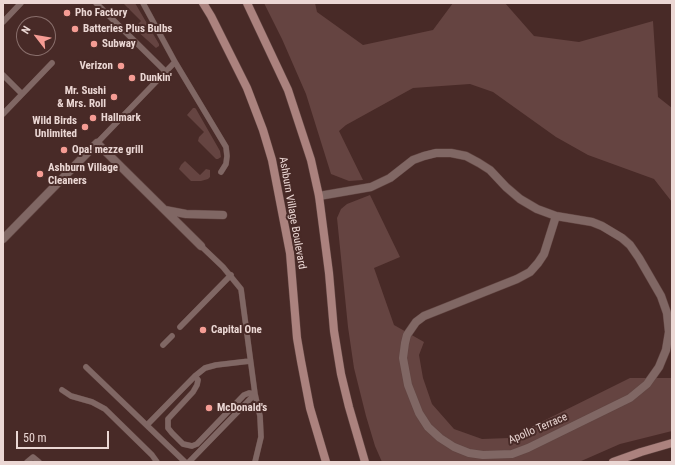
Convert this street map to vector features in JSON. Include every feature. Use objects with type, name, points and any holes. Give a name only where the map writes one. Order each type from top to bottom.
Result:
[{"type":"main road","name":"Ashburn Village Boulevard","points":[[203,3],[247,88],[263,130],[272,160],[290,253],[297,338],[301,361],[310,408],[326,462]]},
{"type":"main road","points":[[247,3],[288,90],[306,142],[319,196],[329,273],[334,331],[339,359],[349,407],[365,460]]},
{"type":"main road","points":[[613,462],[672,443]]},
{"type":"street","points":[[3,239],[96,143],[201,246]]},
{"type":"street","name":"Apollo Terrace","points":[[319,196],[371,187],[390,178],[413,160],[436,153],[451,153],[466,156],[490,170],[506,187],[537,209],[556,216],[592,222],[612,231],[630,245],[640,258],[661,296],[667,313],[668,338],[666,350],[659,367],[647,384],[630,398],[528,448],[512,454],[482,455],[469,453],[454,447],[440,438],[432,431],[418,413],[408,385],[404,358],[407,335],[416,322],[424,316],[517,279],[530,272],[544,254],[556,216]]},
{"type":"street","points":[[165,210],[192,214],[223,216]]},
{"type":"lane","points":[[3,22],[21,3]]},
{"type":"lane","points":[[96,3],[166,72]]},
{"type":"lane","points":[[143,3],[175,62],[226,147],[226,164],[221,172]]},
{"type":"lane","points":[[96,143],[175,62]]},
{"type":"lane","points":[[3,114],[52,63]]},
{"type":"lane","points":[[3,75],[22,94]]},
{"type":"lane","points":[[201,246],[230,275],[241,290],[250,361],[260,416],[261,437],[255,462]]},
{"type":"lane","points":[[180,327],[230,275]]},
{"type":"lane","points":[[163,345],[172,336]]},
{"type":"lane","points":[[147,426],[195,376],[205,368],[216,365],[250,361]]},
{"type":"lane","points":[[86,367],[185,462]]},
{"type":"lane","points":[[195,376],[198,380],[193,392],[168,419],[168,428],[183,444],[188,446],[197,444],[244,395],[249,393],[255,394]]},
{"type":"lane","points":[[62,390],[71,396],[96,404],[105,410],[152,455],[157,462]]},
{"type":"lane","points":[[189,462],[255,394]]},
{"type":"lane","points":[[27,462],[33,457],[39,462]]},
{"type":"shaded area","points":[[123,3],[135,3],[159,46],[156,48],[136,30],[135,27],[141,21]]},
{"type":"shaded area","points":[[264,3],[315,3],[317,12],[363,45],[433,30],[453,3],[505,3],[534,36],[579,42],[653,21],[658,97],[672,108],[672,202],[654,179],[588,155],[556,137],[493,92],[470,84],[413,88],[346,125],[339,131],[363,180],[349,181],[331,174],[306,94],[282,39]]},
{"type":"shaded area","points":[[193,108],[196,109],[220,151],[221,157],[218,159],[216,159],[198,141],[199,137],[204,132],[187,115]]},
{"type":"shaded area","points":[[185,161],[200,175],[206,169],[210,170],[210,177],[201,181],[191,181],[179,169]]},
{"type":"shaded area","points":[[370,195],[400,257],[374,268],[394,325],[424,342],[419,355],[423,378],[432,404],[454,429],[482,439],[509,438],[630,378],[672,378],[672,431],[620,444],[579,462],[382,462],[375,446],[366,416],[354,368],[348,327],[337,218],[341,209],[347,204]]},
{"type":"place","name":"Pho Factory","points":[[67,13]]},
{"type":"place","name":"Batteries Plus Bulbs","points":[[75,29]]},
{"type":"place","name":"Subway","points":[[94,44]]},
{"type":"place","name":"Verizon","points":[[121,66]]},
{"type":"place","name":"Dunkin'","points":[[132,78]]},
{"type":"place","name":"Mr. Sushi & Mrs. Roll","points":[[114,97]]},
{"type":"place","name":"Hallmark","points":[[93,118]]},
{"type":"place","name":"Wild Birds Unlimited","points":[[85,127]]},
{"type":"place","name":"Opa! mezze grill","points":[[64,150]]},
{"type":"place","name":"Ashburn Village Cleaners","points":[[40,174]]},
{"type":"place","name":"Capital One","points":[[203,330]]},
{"type":"place","name":"McDonald's","points":[[209,408]]}]
